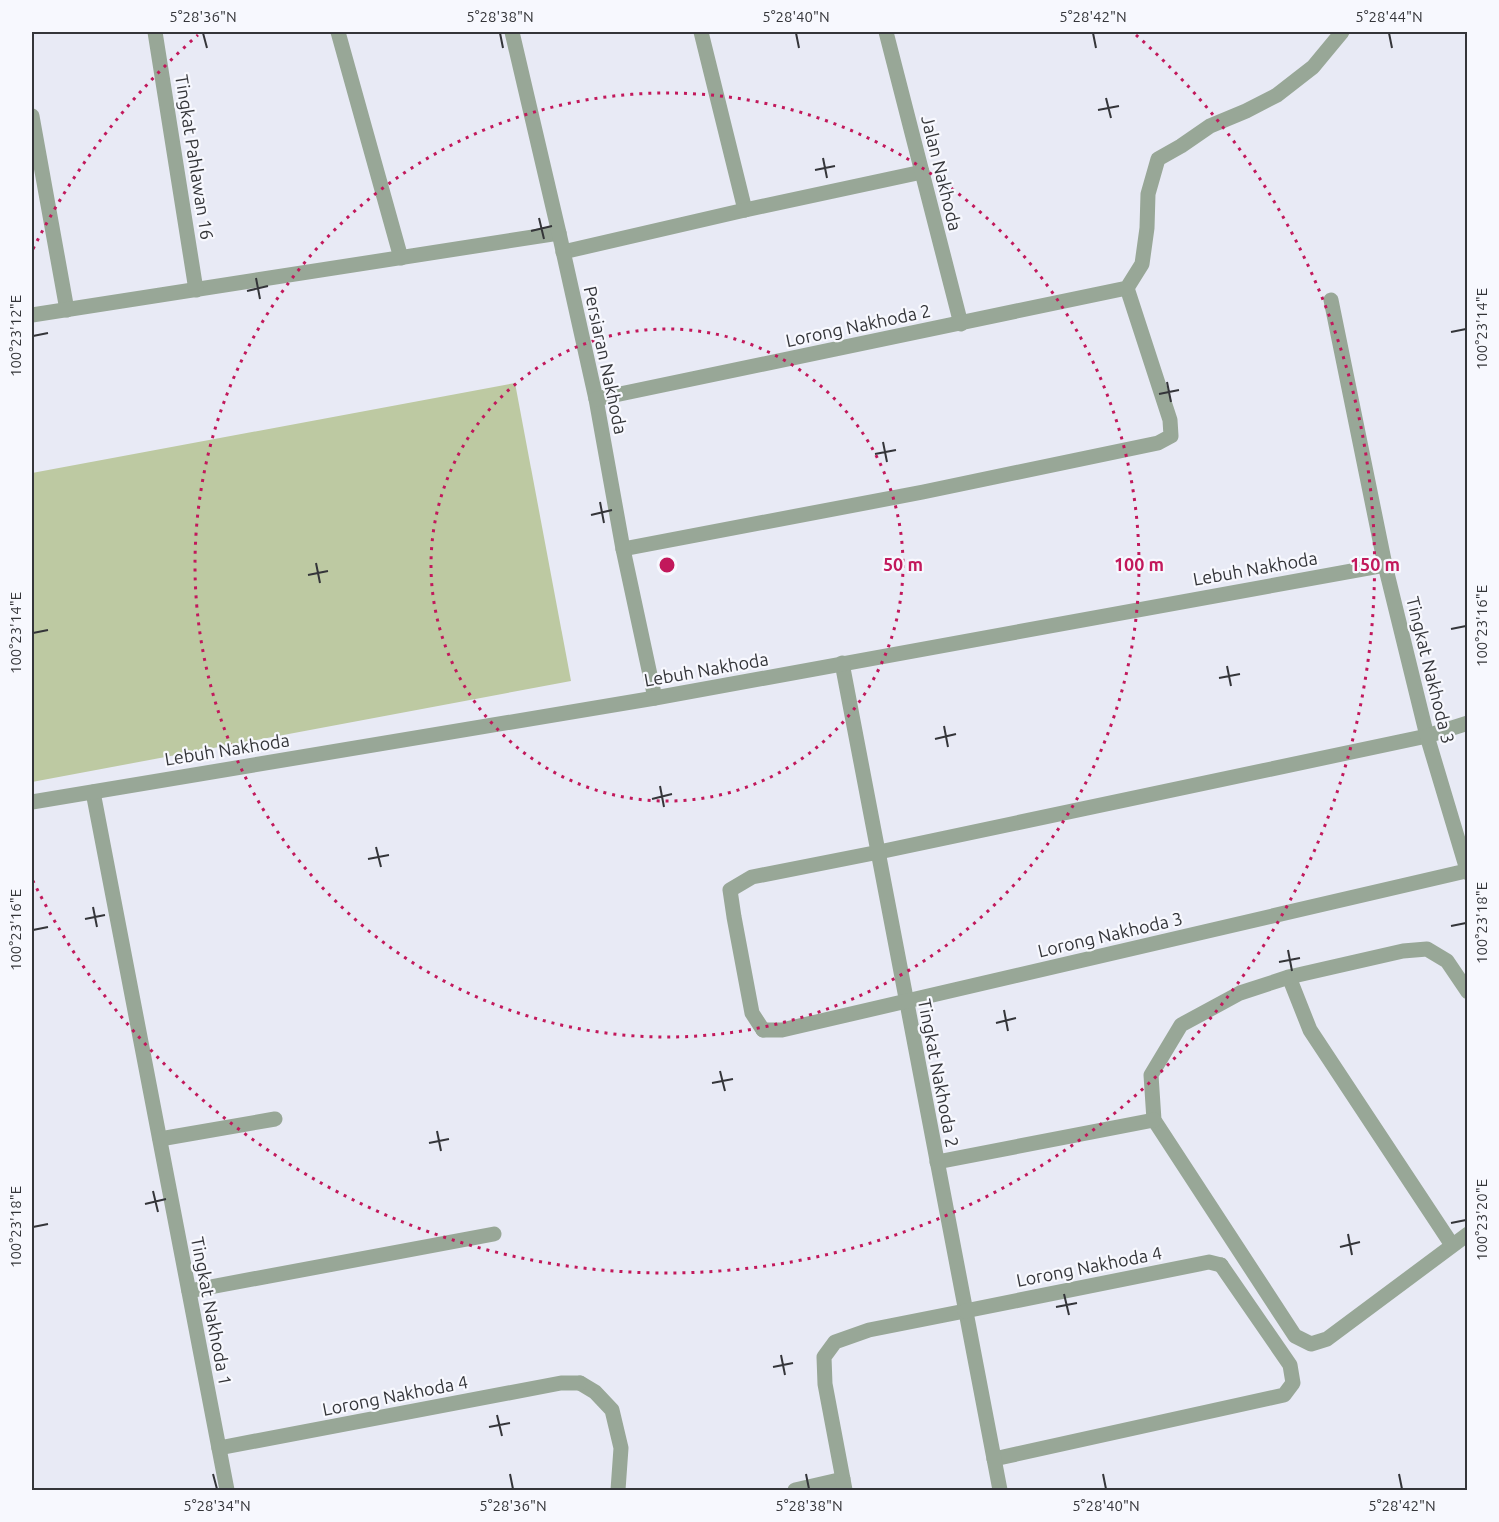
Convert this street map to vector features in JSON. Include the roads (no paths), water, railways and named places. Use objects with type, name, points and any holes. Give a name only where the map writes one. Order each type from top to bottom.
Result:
[{"type":"street","name":"Tingkat Pahlawan 16","points":[[155,32],[196,290]]},
{"type":"street","points":[[338,32],[401,258]]},
{"type":"street","name":"Persiaran Nakhoda","points":[[512,32],[596,399],[623,549],[655,698]]},
{"type":"street","points":[[701,32],[745,210]]},
{"type":"street","name":"Jalan Nakhoda","points":[[886,32],[961,324]]},
{"type":"street","points":[[623,549],[923,492],[1158,443],[1171,436],[1170,420],[1128,288],[1142,264],[1147,228],[1148,194],[1158,159],[1210,126],[1277,95],[1313,67],[1342,32]]},
{"type":"street","points":[[32,116],[67,310]]},
{"type":"street","points":[[563,252],[922,172]]},
{"type":"street","points":[[32,315],[559,233]]},
{"type":"street","name":"Lorong Nakhoda 2","points":[[596,399],[1128,288]]},
{"type":"street","name":"Tingkat Nakhoda 3","points":[[1331,300],[1385,564],[1427,736],[1467,872]]},
{"type":"street","name":"Lebuh Nakhoda","points":[[32,802],[655,698],[1385,564]]},
{"type":"street","name":"Tingkat Nakhoda 2","points":[[842,663],[1000,1491]]},
{"type":"street","points":[[879,852],[1427,736],[1467,723]]},
{"type":"street","name":"Tingkat Nakhoda 1","points":[[93,792],[227,1491]]},
{"type":"street","name":"Lorong Nakhoda 3","points":[[879,852],[752,877],[730,890],[752,1013],[763,1030],[782,1030],[1467,872]]},
{"type":"street","points":[[1467,992],[1447,961],[1427,949],[1403,951],[1289,977],[1240,993],[1181,1025],[1151,1075],[1154,1120],[1295,1336],[1311,1344],[1327,1339],[1467,1234]]},
{"type":"street","points":[[1289,977],[1310,1030],[1452,1245]]},
{"type":"street","points":[[160,1139],[275,1119]]},
{"type":"street","points":[[937,1162],[1154,1120]]},
{"type":"street","points":[[189,1291],[494,1234]]},
{"type":"street","name":"Lorong Nakhoda 4","points":[[844,1485],[825,1384],[824,1357],[835,1342],[869,1330],[1209,1262],[1221,1265],[1290,1365],[1293,1383],[1284,1395],[994,1459]]},
{"type":"street","name":"Lorong Nakhoda 4","points":[[219,1448],[561,1383],[580,1383],[596,1392],[612,1410],[621,1448],[618,1491]]},
{"type":"street","points":[[795,1491],[844,1485]]}]
